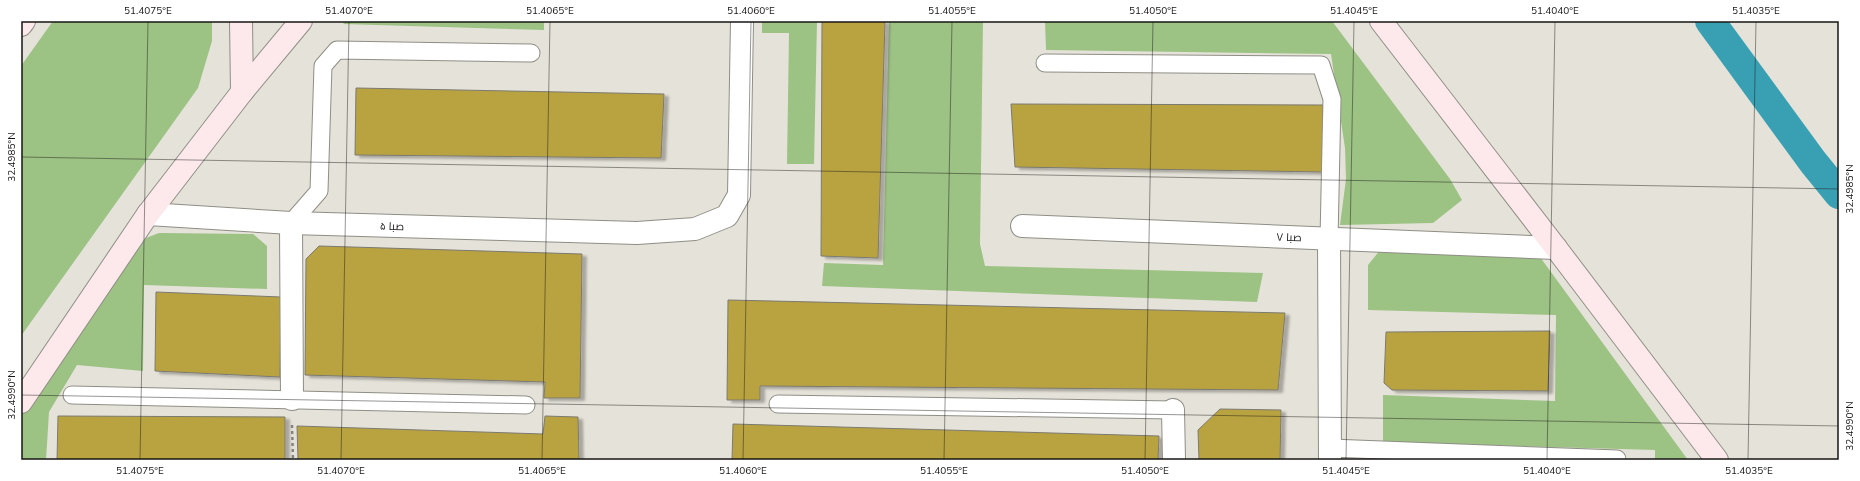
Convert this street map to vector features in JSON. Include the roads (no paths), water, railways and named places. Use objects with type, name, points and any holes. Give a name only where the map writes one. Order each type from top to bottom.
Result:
[{"type":"street","points":[[21,25],[24,21]]},
{"type":"street","points":[[241,21],[242,92]]},
{"type":"street","points":[[21,402],[148,214],[242,92],[302,21]]},
{"type":"street","name":"صبا ۵","points":[[148,214],[292,223],[637,233],[695,229],[727,216],[739,195],[742,21]]},
{"type":"street","points":[[1381,21],[1717,460]]},
{"type":"street","points":[[292,223],[292,399]]},
{"type":"street","name":"صبا ۷","points":[[1022,226],[1556,248]]},
{"type":"street","points":[[1329,238],[1330,454]]},
{"type":"street","points":[[1173,410],[1174,460]]},
{"type":"lane","points":[[292,223],[319,191],[323,66],[337,50],[531,53]]},
{"type":"lane","points":[[1045,63],[1321,65],[1332,99],[1329,238]]},
{"type":"lane","points":[[72,396],[292,399],[526,405]]},
{"type":"lane","points":[[778,404],[1173,410]]},
{"type":"lane","points":[[1330,454],[1617,459]]},
{"type":"waterway","points":[[1710,21],[1813,162],[1839,194]]}]
